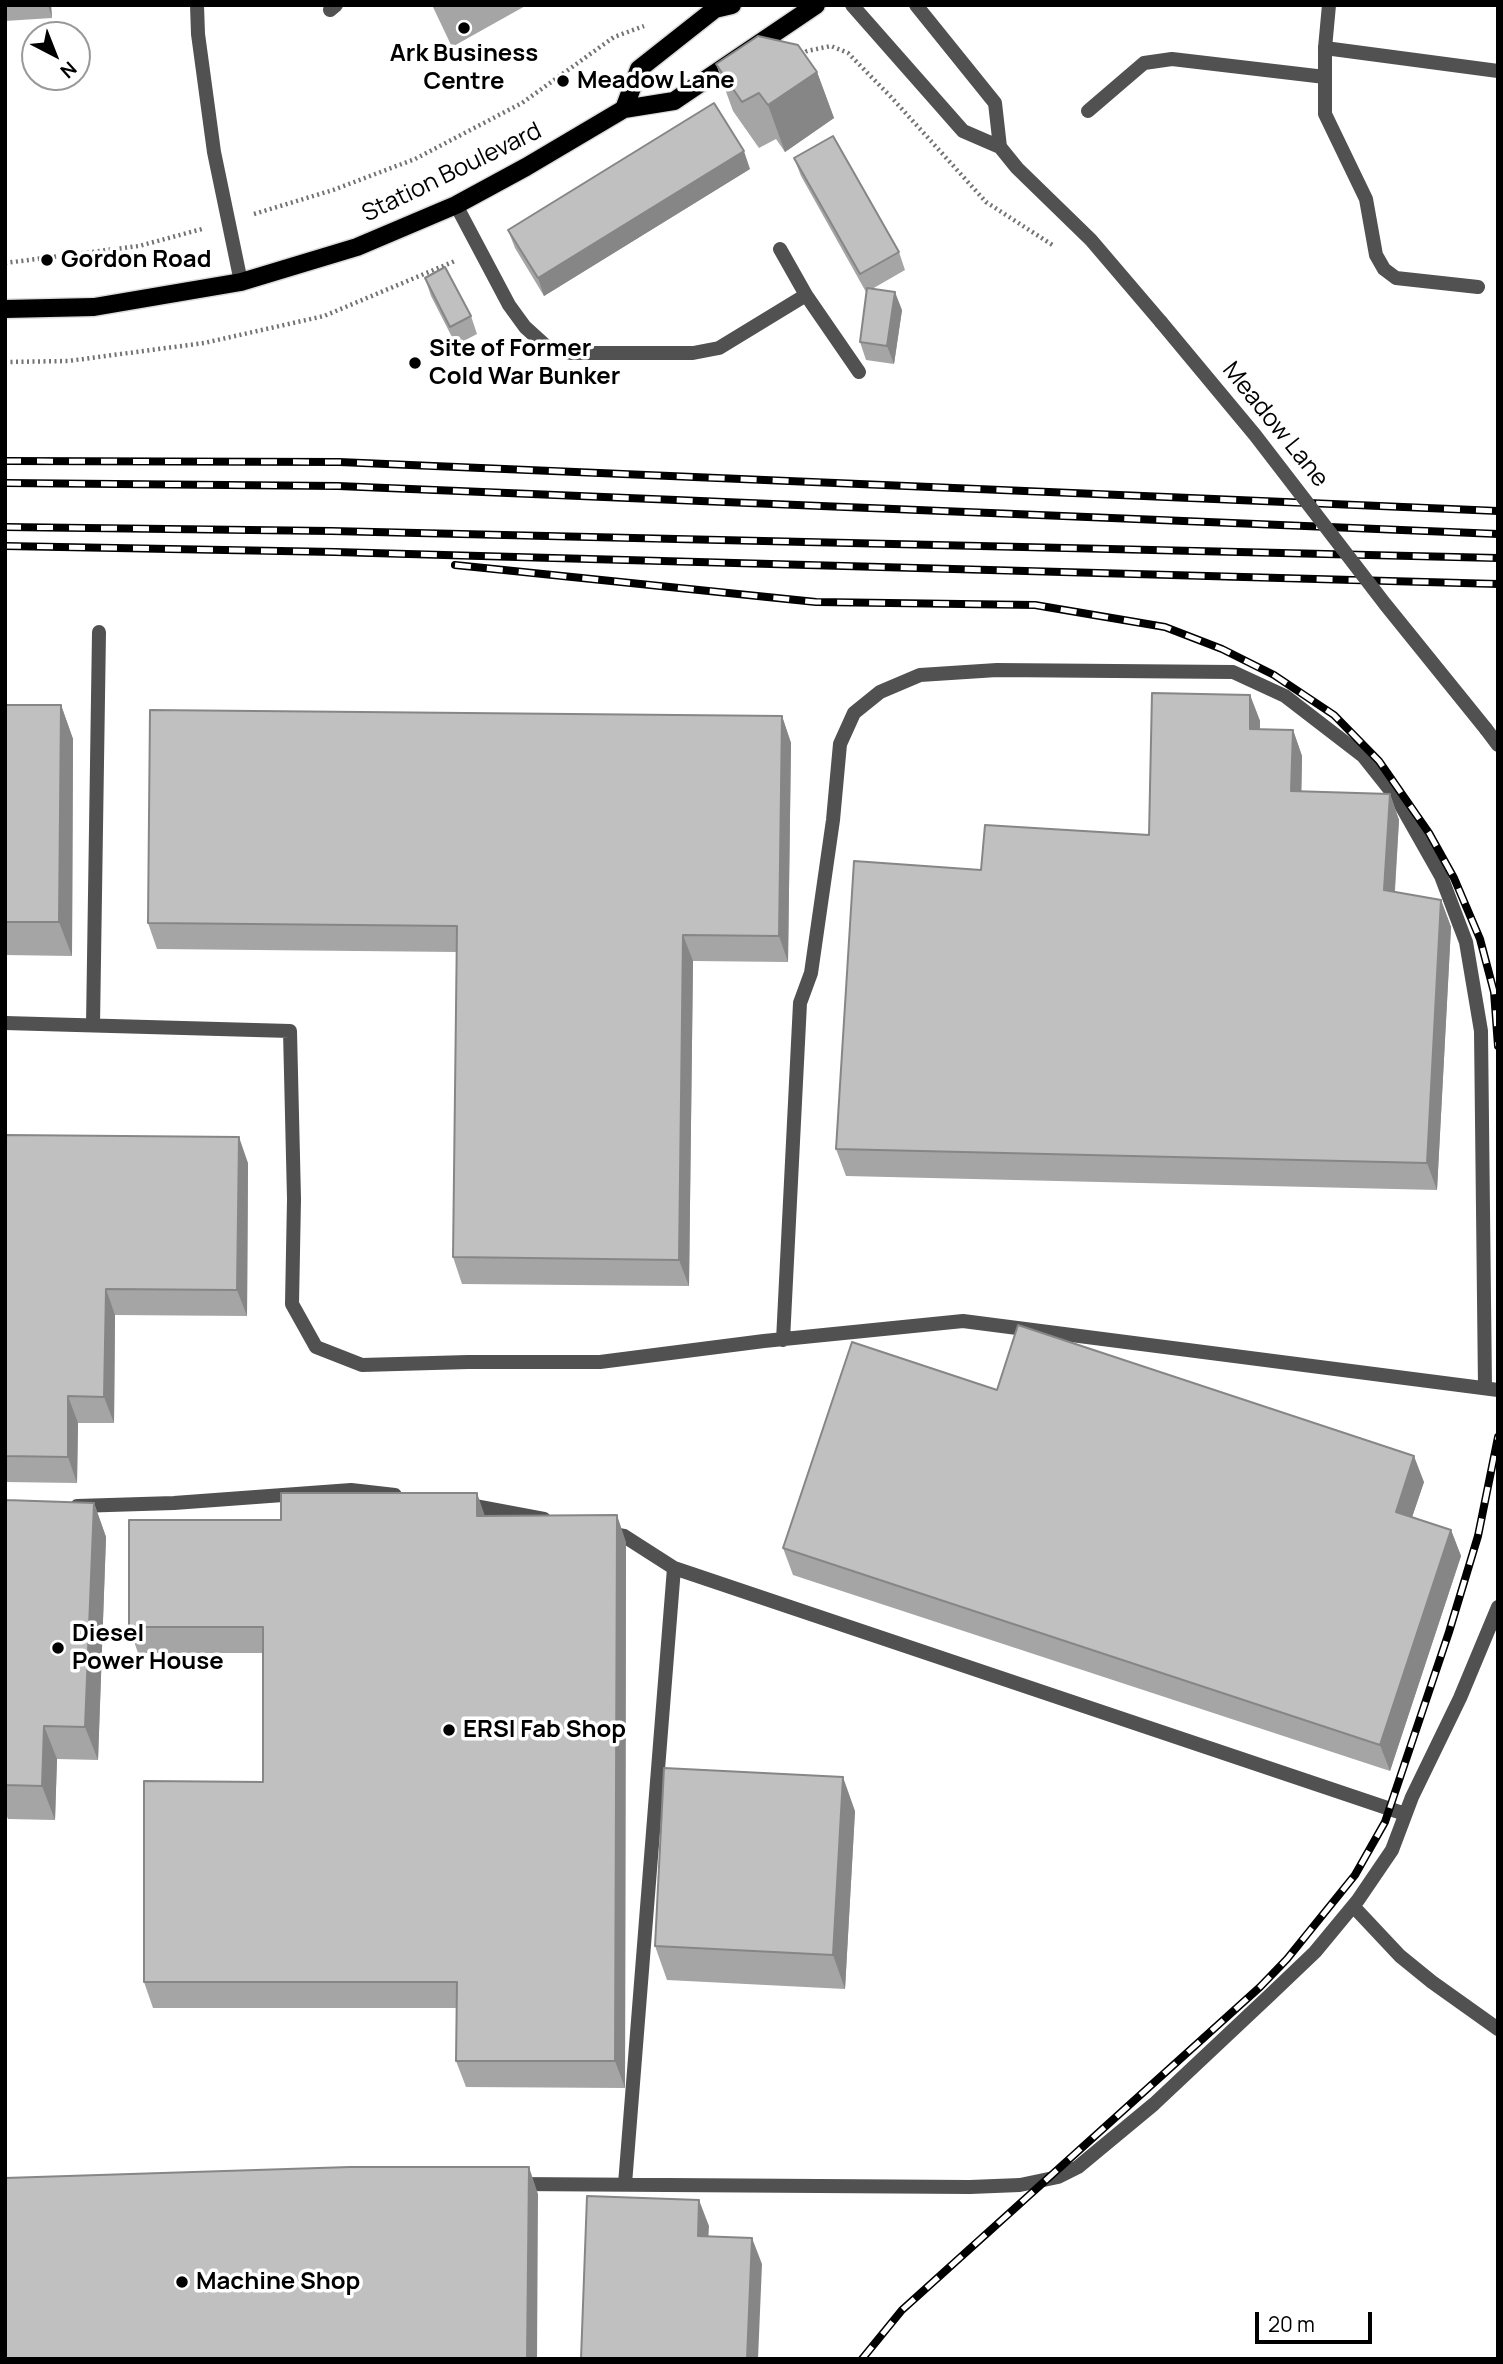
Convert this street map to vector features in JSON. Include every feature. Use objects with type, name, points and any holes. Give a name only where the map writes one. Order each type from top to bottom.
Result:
[{"type":"main road","name":"Station Boulevard","points":[[5,310],[94,307],[241,282],[357,247],[456,205],[624,109],[674,101],[816,5]]},
{"type":"main road","points":[[624,109],[639,69],[721,7]]},
{"type":"street","points":[[197,5],[198,34],[214,152],[241,282]]},
{"type":"street","name":"Meadow Lane","points":[[852,5],[963,131],[1000,147],[1017,168],[1091,240],[1263,445],[1498,745]]},
{"type":"street","points":[[916,5],[995,103],[1000,147]]},
{"type":"street","points":[[1329,5],[1325,48],[1325,114],[1366,199],[1376,255],[1384,269],[1396,278],[1478,287]]},
{"type":"street","points":[[1325,48],[1498,71]]},
{"type":"street","points":[[1088,111],[1144,63],[1163,60],[1325,77]]},
{"type":"street","points":[[456,205],[509,305],[525,327],[547,346],[571,353],[693,353],[719,348],[806,295]]},
{"type":"street","points":[[780,249],[806,295],[859,372]]},
{"type":"street","points":[[93,1025],[99,632]]},
{"type":"street","points":[[5,1023],[290,1031],[294,1199],[292,1304],[316,1347],[362,1365],[600,1362],[963,1321],[1491,1389],[1481,1031],[1466,942],[1441,876],[1398,800],[1363,756],[1285,696],[1233,672],[997,670],[920,675],[880,692],[854,713],[840,744],[834,820],[811,973],[800,1003],[783,1340]]},
{"type":"street","points":[[57,1507],[174,1503],[351,1490],[413,1496]]},
{"type":"street","points":[[451,1502],[556,1522]]},
{"type":"street","points":[[597,1530],[624,1536],[674,1568],[1405,1814]]},
{"type":"street","points":[[625,2185],[674,1568]]},
{"type":"street","points":[[501,2183],[971,2187],[1020,2185],[1058,2177],[1078,2167],[1154,2104],[1315,1952],[1353,1906],[1392,1850],[1405,1814],[1460,1698],[1498,1606]]},
{"type":"street","points":[[1353,1906],[1401,1956],[1432,1982],[1498,2029]]},
{"type":"path","points":[[268,209],[333,190],[415,159],[522,103],[614,37],[652,23]]},
{"type":"path","points":[[848,52],[986,202],[1062,252]]},
{"type":"path","points":[[5,264],[139,246],[189,233]]},
{"type":"building","points":[[758,36],[798,45],[817,72],[768,105],[759,93],[742,102],[716,64]]},
{"type":"building","points":[[714,103],[744,151],[538,278],[508,230]]},
{"type":"building","points":[[833,136],[899,252],[860,274],[794,158]]},
{"type":"building","points":[[445,267],[471,316],[450,327],[425,278]]},
{"type":"building","points":[[867,288],[895,292],[887,346],[860,342]]},
{"type":"building","points":[[1152,693],[1250,695],[1250,729],[1293,730],[1291,791],[1390,794],[1384,890],[1441,900],[1427,1163],[836,1149],[854,861],[981,870],[985,825],[1149,835]]},
{"type":"building","points":[[5,705],[61,705],[59,922],[5,922]]},
{"type":"building","points":[[150,710],[782,716],[779,936],[683,935],[679,1260],[453,1257],[457,926],[148,923]]},
{"type":"building","points":[[5,1135],[239,1137],[237,1290],[106,1289],[104,1397],[68,1396],[68,1457],[5,1456]]},
{"type":"building","points":[[1018,1325],[1414,1456],[1396,1512],[1451,1530],[1380,1745],[783,1548],[852,1342],[997,1390]]},
{"type":"building","name":"ERSI Fab Shop","points":[[281,1493],[477,1493],[477,1516],[617,1515],[615,2061],[456,2061],[457,1982],[144,1982],[144,1781],[263,1782],[263,1627],[129,1627],[129,1520],[281,1520]]},
{"type":"building","name":"Diesel Power House","points":[[6,1500],[94,1503],[85,1727],[44,1726],[42,1786],[5,1785]]},
{"type":"building","points":[[664,1768],[843,1777],[833,1955],[655,1946]]},
{"type":"building","points":[[350,2167],[529,2167],[527,2359],[5,2359],[5,2178]]},
{"type":"building","points":[[587,2196],[699,2200],[698,2236],[752,2238],[747,2359],[581,2359]]},
{"type":"railway","points":[[5,461],[339,462],[1498,511]]},
{"type":"railway","points":[[5,483],[338,486],[1498,534]]},
{"type":"railway","points":[[5,527],[331,531],[1498,558]]},
{"type":"railway","points":[[5,546],[335,552],[1498,584]]},
{"type":"railway","points":[[455,565],[816,602],[1035,605],[1165,627],[1222,649],[1274,675],[1334,715],[1379,761],[1429,833],[1454,878],[1480,939],[1494,992],[1498,1046]]},
{"type":"railway","points":[[862,2359],[902,2310],[1260,1987],[1287,1959],[1355,1875],[1385,1822],[1449,1632],[1478,1536],[1498,1437]]},
{"type":"place","name":"Ark Business Centre","points":[[464,28]]},
{"type":"place","name":"Meadow Lane","points":[[563,81]]},
{"type":"place","name":"Gordon Road","points":[[47,260]]},
{"type":"place","name":"Site of Former Cold War Bunker","points":[[415,363]]},
{"type":"place","name":"Diesel Power House","points":[[58,1648]]},
{"type":"place","name":"ERSI Fab Shop","points":[[449,1730]]},
{"type":"place","name":"Machine Shop","points":[[182,2282]]}]
